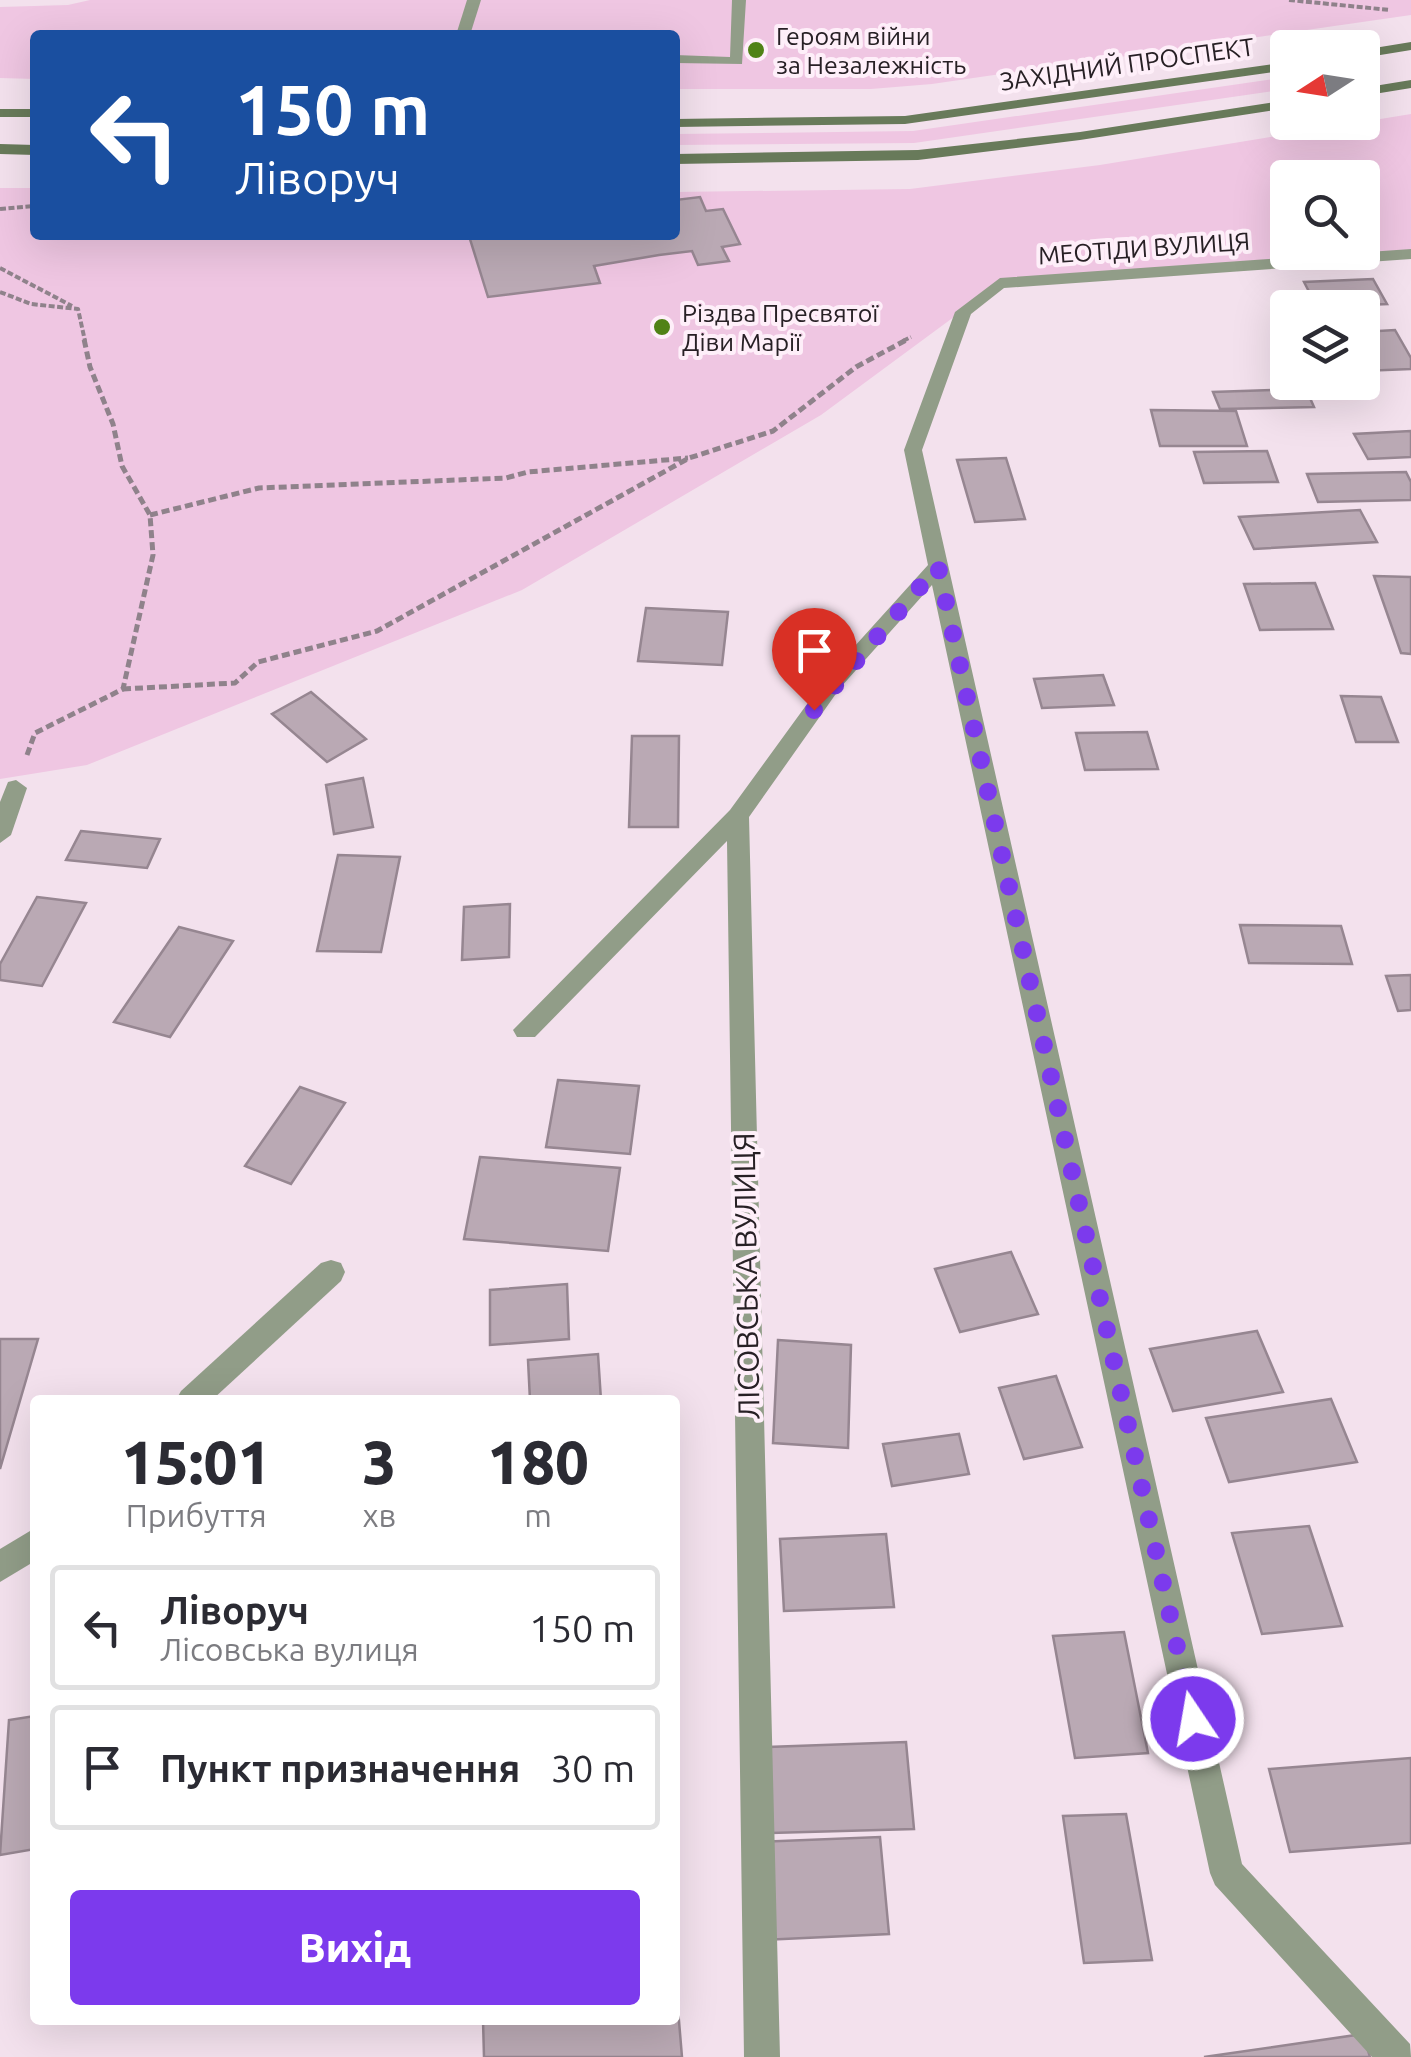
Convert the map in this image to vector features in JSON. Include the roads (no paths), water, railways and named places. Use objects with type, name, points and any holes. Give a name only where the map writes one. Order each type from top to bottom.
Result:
[{"type":"main road","points":[[1380,51],[1411,46]]},
{"type":"main road","name":"ЗАХІДНИЙ ПРОСПЕКТ","points":[[680,123],[904,120],[1270,69]]},
{"type":"main road","points":[[1380,89],[1411,84]]},
{"type":"main road","points":[[680,160],[918,155],[1080,136],[1270,107]]},
{"type":"main road","points":[[0,112],[30,113]]},
{"type":"main road","points":[[0,149],[30,150]]},
{"type":"street","points":[[465,30],[474,0]]},
{"type":"street","points":[[680,60],[737,61],[739,0]]},
{"type":"street","name":"МЕОТІДИ ВУЛИЦЯ","points":[[938,566],[913,450],[962,312],[1000,283],[1411,254]]},
{"type":"street","points":[[526,1030],[738,816],[833,683],[938,566]]},
{"type":"street","points":[[938,566],[1226,1873],[1397,2057]]},
{"type":"street","points":[[0,834],[16,788]]},
{"type":"street","name":"ЛІСОВСЬКА ВУЛИЦЯ","points":[[738,816],[762,2057]]},
{"type":"street","points":[[196,1395],[330,1272]]},
{"type":"street","points":[[0,1567],[30,1546]]},
{"type":"place","name":"Героям війни за Незалежність","points":[[756,50]]},
{"type":"place","name":"Різдва Пресвятої Діви Марії","points":[[662,327]]}]
